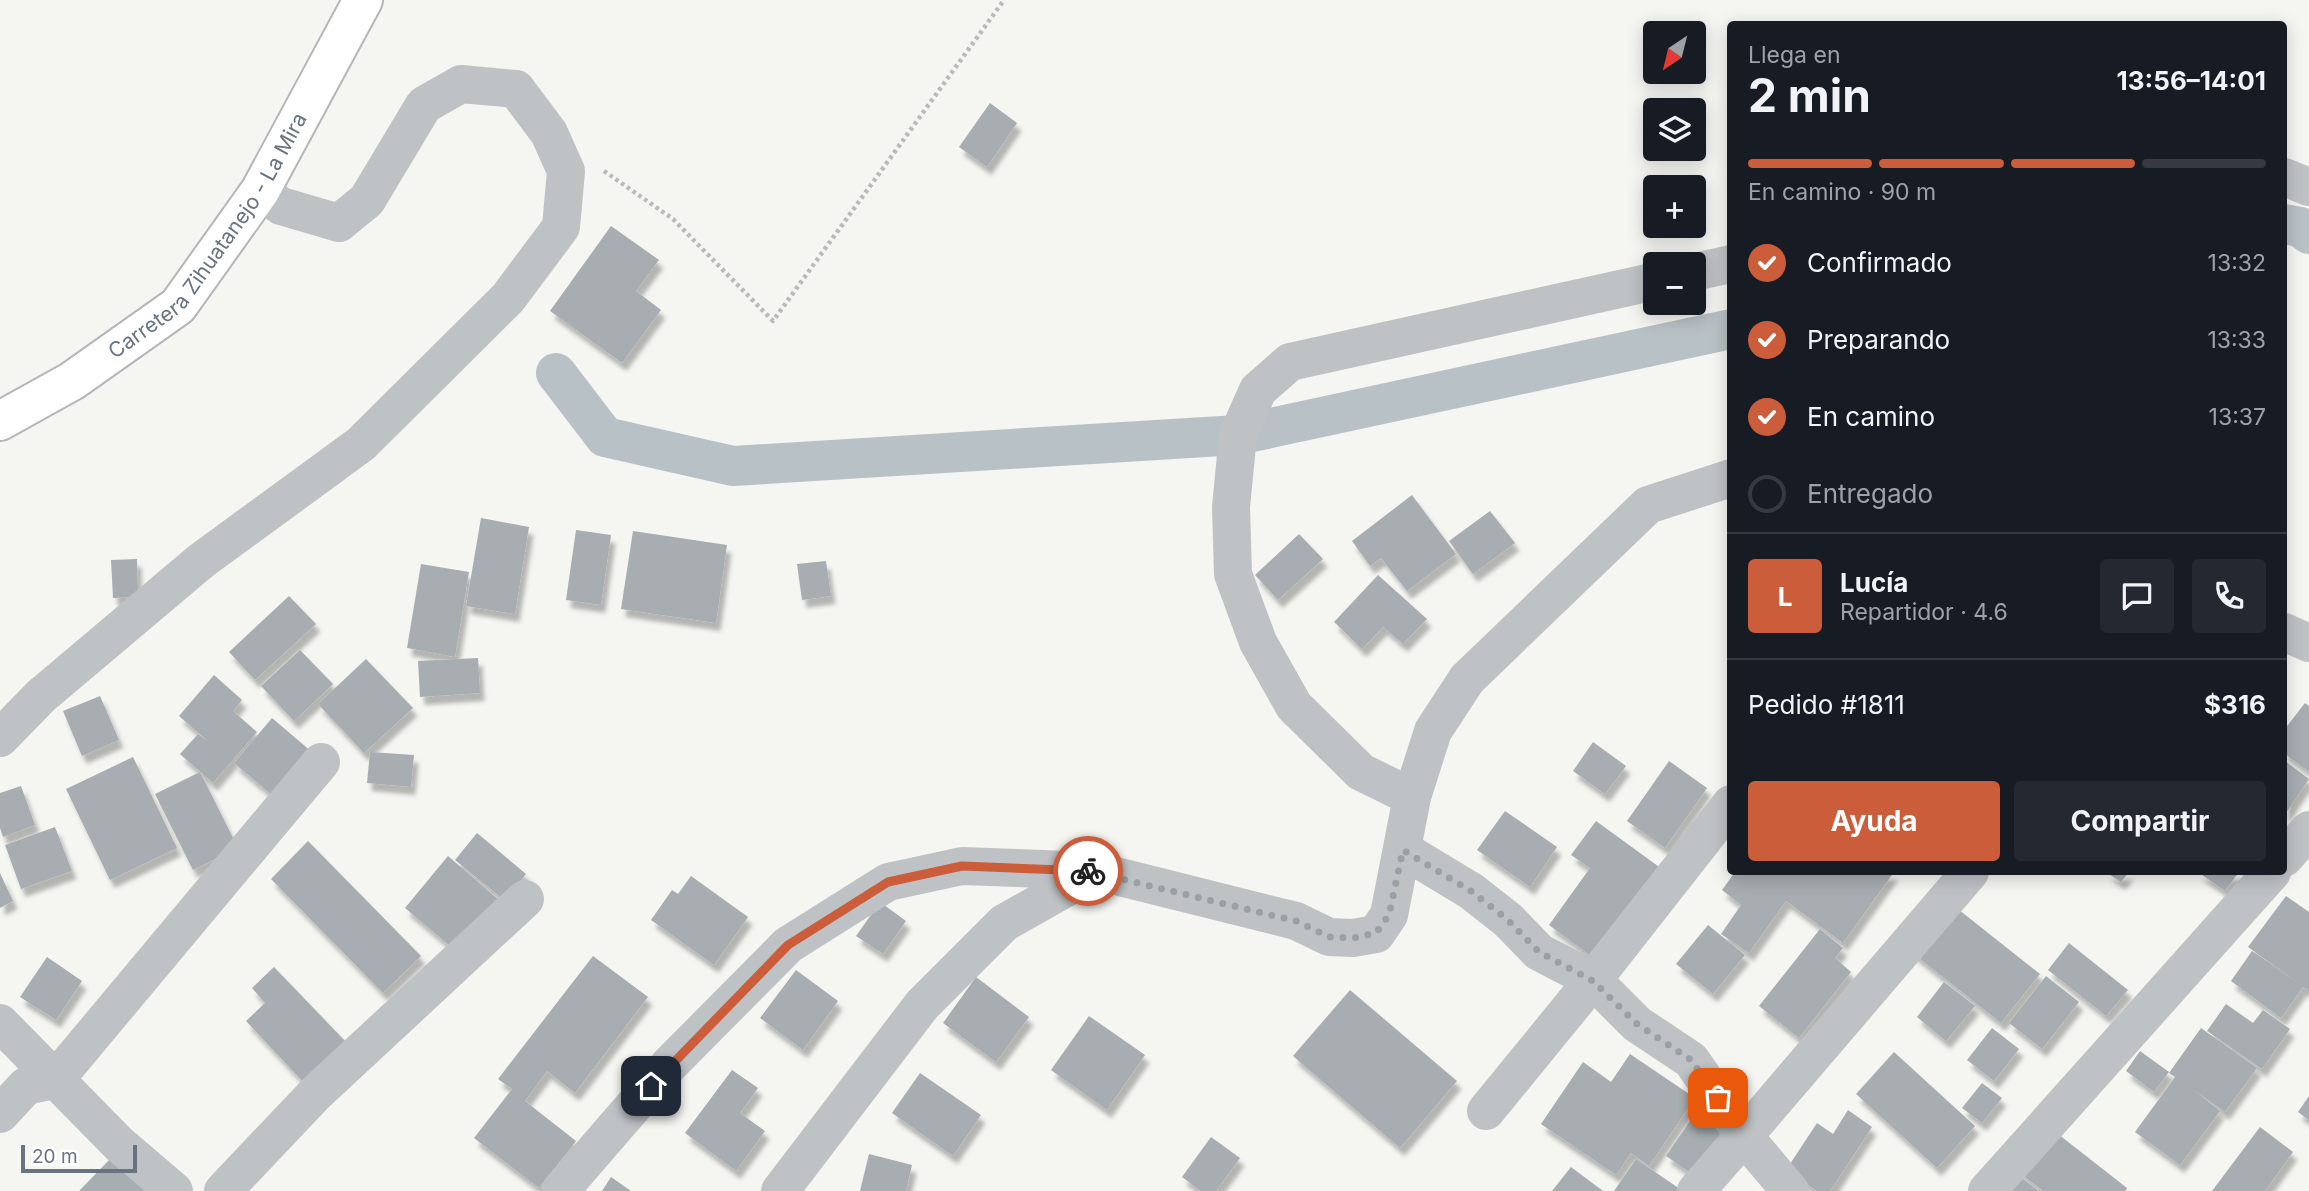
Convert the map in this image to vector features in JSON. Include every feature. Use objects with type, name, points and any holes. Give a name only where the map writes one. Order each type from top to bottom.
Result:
[{"type":"highway","name":"Carretera Zihuatanejo - La Mira","points":[[0,421],[72,381],[178,306],[260,191],[363,0]]},
{"type":"street","points":[[0,738],[41,696],[201,561],[361,444],[508,298],[561,228],[566,172],[549,133],[516,89],[461,83],[424,105],[367,200],[339,223],[281,206],[260,191]]},
{"type":"street","points":[[2287,178],[2309,187]]},
{"type":"street","points":[[1706,269],[1727,265]]},
{"type":"street","points":[[1412,797],[1361,772],[1294,706],[1258,642],[1233,574],[1231,507],[1238,435],[1258,390],[1290,362],[1643,284]]},
{"type":"street","points":[[559,1191],[669,1065],[788,945],[888,882],[962,866],[1096,871],[1296,921],[1329,937],[1353,938],[1376,933],[1389,915],[1412,797],[1433,731],[1467,680],[1515,630],[1648,505],[1727,479]]},
{"type":"street","points":[[2287,633],[2309,643]]},
{"type":"street","points":[[0,1114],[26,1086],[55,1080],[321,762]]},
{"type":"street","points":[[1486,1111],[1593,981],[1727,809]]},
{"type":"street","points":[[2287,855],[2309,830]]},
{"type":"street","points":[[1403,850],[1471,891],[1508,920],[1539,952],[1593,981],[1637,1024],[1691,1060],[1744,1136],[1790,1191]]},
{"type":"street","points":[[780,1191],[922,1005],[1004,923],[1096,871]]},
{"type":"street","points":[[1696,1191],[1967,875]]},
{"type":"street","points":[[1987,1191],[2269,875]]},
{"type":"street","points":[[223,1191],[316,1094],[524,898]]},
{"type":"street","points":[[0,1023],[119,1144],[174,1191]]},
{"type":"path","points":[[549,133],[673,219],[774,321],[1004,0]]},
{"type":"building","points":[[990,103],[1017,123],[987,167],[959,147]]},
{"type":"building","points":[[611,226],[659,260],[636,291],[661,310],[622,363],[550,311]]},
{"type":"building","points":[[1412,495],[1456,554],[1407,591],[1381,558],[1370,566],[1352,541]]},
{"type":"building","points":[[1490,511],[1515,543],[1473,574],[1449,541]]},
{"type":"building","points":[[481,518],[529,527],[515,614],[466,606]]},
{"type":"building","points":[[576,530],[611,535],[601,605],[566,600]]},
{"type":"building","points":[[633,531],[727,545],[716,623],[621,609]]},
{"type":"building","points":[[1299,534],[1323,559],[1278,600],[1255,575]]},
{"type":"building","points":[[137,559],[138,597],[113,598],[111,560]]},
{"type":"building","points":[[826,561],[831,596],[802,600],[797,564]]},
{"type":"building","points":[[421,564],[469,572],[455,657],[407,648]]},
{"type":"building","points":[[1378,575],[1427,619],[1403,644],[1383,627],[1362,649],[1334,622]]},
{"type":"building","points":[[289,596],[316,624],[255,680],[229,652]]},
{"type":"building","points":[[300,650],[333,684],[294,721],[261,686]]},
{"type":"building","points":[[478,658],[480,693],[420,697],[418,661]]},
{"type":"building","points":[[366,659],[413,708],[364,753],[318,704]]},
{"type":"building","points":[[214,675],[242,700],[233,711],[257,732],[213,783],[180,754],[198,734],[208,741],[179,716]]},
{"type":"building","points":[[100,696],[119,740],[82,756],[63,711]]},
{"type":"building","points":[[2305,703],[2309,706],[2309,772],[2287,755],[2287,726]]},
{"type":"building","points":[[272,718],[312,752],[284,805],[234,763]]},
{"type":"building","points":[[1593,742],[1626,766],[1605,794],[1573,771]]},
{"type":"building","points":[[370,752],[414,755],[411,787],[367,783]]},
{"type":"building","points":[[133,757],[177,848],[110,880],[66,789]]},
{"type":"building","points":[[1669,761],[1707,788],[1665,848],[1627,821]]},
{"type":"building","points":[[2287,762],[2309,779],[2287,812]]},
{"type":"building","points":[[200,772],[238,848],[193,870],[155,794]]},
{"type":"building","points":[[21,786],[35,825],[3,837],[0,828],[0,793]]},
{"type":"building","points":[[1505,811],[1557,847],[1530,887],[1477,850]]},
{"type":"building","points":[[1596,821],[1662,869],[1596,960],[1549,925],[1590,868],[1571,855]]},
{"type":"building","points":[[55,827],[72,871],[21,889],[5,845]]},
{"type":"building","points":[[477,833],[526,874],[504,900],[455,860]]},
{"type":"building","points":[[308,841],[421,956],[383,993],[271,879]]},
{"type":"building","points":[[448,856],[499,900],[456,951],[405,908]]},
{"type":"building","points":[[0,873],[13,901],[0,908]]},
{"type":"building","points":[[1733,875],[1892,875],[1843,943],[1786,901],[1749,953],[1721,934],[1741,905],[1722,890]]},
{"type":"building","points":[[2110,875],[2127,875],[2121,882]]},
{"type":"building","points":[[2202,875],[2237,875],[2225,891]]},
{"type":"building","points":[[691,876],[748,917],[714,965],[651,920],[672,890],[678,894]]},
{"type":"building","points":[[2286,896],[2309,912],[2309,991],[2303,987],[2281,1018],[2231,981],[2252,951],[2300,984],[2248,947]]},
{"type":"building","points":[[880,902],[906,921],[883,954],[856,936]]},
{"type":"building","points":[[1949,902],[2040,974],[2001,1023],[1910,951]]},
{"type":"building","points":[[1708,925],[1745,955],[1713,994],[1676,964]]},
{"type":"building","points":[[1820,929],[1843,948],[1835,958],[1851,972],[1799,1038],[1759,1006]]},
{"type":"building","points":[[2069,943],[2128,990],[2106,1016],[2048,970]]},
{"type":"building","points":[[593,956],[648,997],[575,1093],[547,1071],[525,1101],[576,1141],[539,1188],[474,1138],[512,1089],[498,1079]]},
{"type":"building","points":[[47,957],[82,981],[56,1020],[20,997]]},
{"type":"building","points":[[274,967],[349,1045],[306,1085],[246,1021],[265,1003],[252,988]]},
{"type":"building","points":[[796,970],[838,1001],[803,1050],[760,1018]]},
{"type":"building","points":[[2046,976],[2079,1002],[2042,1049],[2009,1023]]},
{"type":"building","points":[[976,977],[1029,1017],[996,1062],[943,1023]]},
{"type":"building","points":[[1944,982],[1975,1006],[1946,1041],[1917,1017]]},
{"type":"building","points":[[1350,990],[1457,1081],[1400,1148],[1293,1056]]},
{"type":"building","points":[[2226,1004],[2253,1023],[2263,1010],[2290,1029],[2262,1069],[2207,1031]]},
{"type":"building","points":[[1089,1016],[1145,1055],[1107,1110],[1051,1070]]},
{"type":"building","points":[[1992,1028],[2019,1049],[1994,1081],[1967,1060]]},
{"type":"building","points":[[2201,1028],[2257,1068],[2225,1112],[2194,1090],[2220,1111],[2180,1165],[2135,1132],[2175,1077],[2169,1073]]},
{"type":"building","points":[[2140,1051],[2169,1072],[2154,1092],[2126,1071]]},
{"type":"building","points":[[1894,1052],[1975,1126],[1937,1168],[1856,1094]]},
{"type":"building","points":[[1630,1054],[1695,1098],[1649,1166],[1631,1153],[1616,1175],[1541,1124],[1583,1062],[1611,1082]]},
{"type":"building","points":[[732,1070],[758,1088],[740,1113],[765,1131],[736,1171],[685,1133]]},
{"type":"building","points":[[920,1073],[981,1115],[953,1156],[892,1113]]},
{"type":"building","points":[[1982,1083],[2002,1098],[1982,1123],[1962,1108]]},
{"type":"building","points":[[2309,1096],[2309,1120],[2298,1112]]},
{"type":"building","points":[[1848,1110],[1872,1127],[1830,1191],[1817,1191],[1786,1170],[1817,1123],[1833,1134]]},
{"type":"building","points":[[1696,1112],[1726,1131],[1695,1176],[1666,1156]]},
{"type":"building","points":[[2049,1127],[2127,1188],[2125,1191],[2043,1191],[2016,1170]]},
{"type":"building","points":[[2260,1127],[2293,1152],[2265,1191],[2212,1191]]},
{"type":"building","points":[[1211,1137],[1240,1158],[1216,1191],[1201,1191],[1182,1177]]},
{"type":"building","points":[[869,1154],[912,1165],[906,1191],[860,1191]]},
{"type":"building","points":[[111,1158],[145,1191],[79,1191]]},
{"type":"building","points":[[1636,1159],[1680,1189],[1614,1191]]},
{"type":"building","points":[[1571,1167],[1603,1191],[1552,1191]]},
{"type":"building","points":[[2015,1173],[2039,1191],[2001,1191]]},
{"type":"building","points":[[611,1177],[631,1191],[602,1191]]},
{"type":"waterway","points":[[2287,225],[2300,227],[2309,234]]},
{"type":"waterway","points":[[556,373],[605,437],[733,466],[1238,435],[1727,330]]},
{"type":"way so far","points":[[1088,871],[1296,921],[1329,937],[1353,938],[1376,933],[1389,915],[1403,850],[1471,891],[1508,920],[1539,952],[1593,981],[1637,1024],[1691,1060],[1718,1098]]},
{"type":"route","points":[[651,1086],[788,945],[888,882],[962,866],[1088,871]]}]
